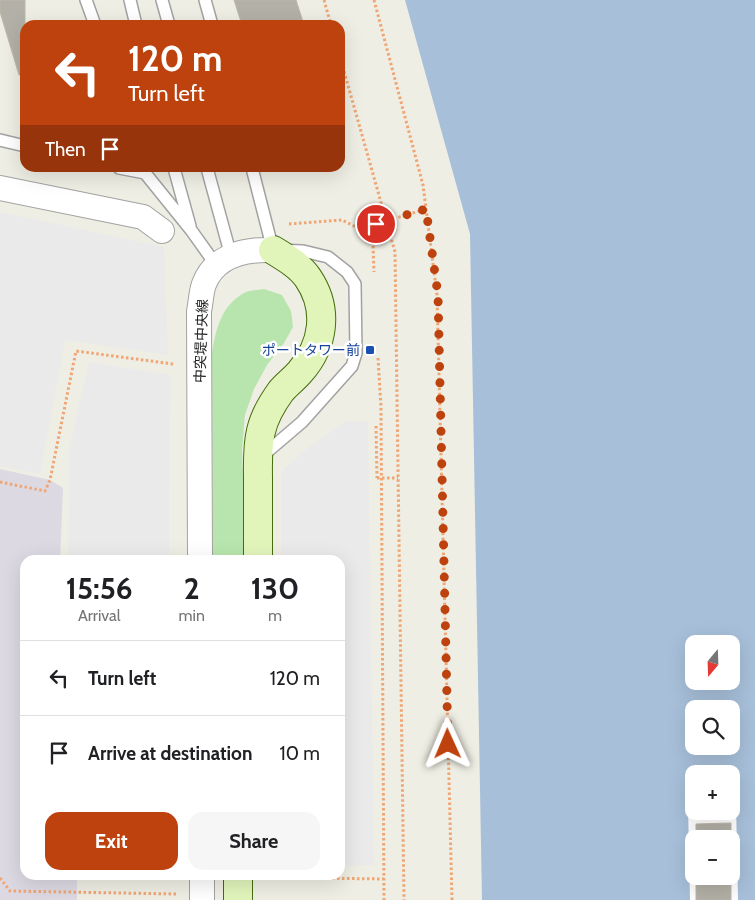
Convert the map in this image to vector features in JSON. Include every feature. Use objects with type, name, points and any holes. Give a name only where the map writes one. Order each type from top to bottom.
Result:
[{"type":"street","points":[[0,188],[143,217],[162,231]]},
{"type":"street","points":[[224,260],[254,249],[273,250],[293,263],[308,277],[318,296],[323,318],[320,337],[311,354],[301,371],[281,390],[268,413],[261,431],[258,459],[258,555]]},
{"type":"street","name":"中突堤中央線","points":[[200,555],[199,311],[204,283],[224,260]]},
{"type":"street","points":[[202,880],[202,900]]},
{"type":"street","points":[[238,880],[238,900]]},
{"type":"lane","points":[[86,0],[93,20]]},
{"type":"lane","points":[[130,0],[135,20]]},
{"type":"lane","points":[[162,0],[168,20]]},
{"type":"lane","points":[[205,0],[211,20]]},
{"type":"lane","points":[[0,140],[20,145]]},
{"type":"lane","points":[[146,172],[191,230],[224,260]]},
{"type":"lane","points":[[175,172],[191,230]]},
{"type":"lane","points":[[208,172],[224,260]]},
{"type":"lane","points":[[253,172],[273,250],[303,251],[328,257],[347,272],[355,284],[356,353],[352,366],[302,422],[258,459]]},
{"type":"path","points":[[324,0],[330,20]]},
{"type":"path","points":[[374,0],[423,185],[438,295],[452,900]]},
{"type":"path","points":[[345,75],[395,252],[404,900]]},
{"type":"path","points":[[360,229],[426,209]]},
{"type":"path","points":[[289,224],[342,220],[360,229],[373,244],[374,272]]},
{"type":"path","points":[[378,349],[381,407],[384,900]]},
{"type":"path","points":[[0,482],[45,491],[50,480],[76,351],[178,365]]},
{"type":"path","points":[[376,426],[377,478],[398,478]]},
{"type":"path","points":[[0,878],[10,891],[165,894]]},
{"type":"path","points":[[345,878],[384,879]]},
{"type":"green space","points":[[264,289],[282,295],[291,311],[293,327],[284,343],[267,365],[254,389],[245,415],[242,450],[246,555],[213,555],[212,353],[218,327],[225,311],[236,298],[251,291]]},
{"type":"shaded area","points":[[0,212],[164,247],[168,355],[65,340],[40,474],[0,466]]},
{"type":"shaded area","points":[[89,362],[170,375],[169,555],[68,555],[70,446]]},
{"type":"shaded area","points":[[345,421],[368,422],[374,865],[345,866],[345,555],[281,555],[281,472],[300,454]]},
{"type":"shaded area","points":[[0,469],[50,480],[63,488],[60,555],[20,555],[20,880],[77,880],[77,900],[0,900]]},
{"type":"water","points":[[405,0],[755,0],[755,900],[482,900],[470,234]]},
{"type":"pier","points":[[688,820],[736,820],[737,830],[689,830]]},
{"type":"pier","points":[[690,885],[738,885],[738,900],[690,900]]},
{"type":"building","points":[[0,0],[25,0],[25,20],[20,20],[20,75],[19,75],[0,12]]},
{"type":"building","points":[[234,0],[296,0],[302,20],[240,20]]},
{"type":"building","points":[[731,823],[731,830],[696,830],[696,824]]},
{"type":"building","points":[[696,885],[731,885],[731,900],[696,900]]},
{"type":"place","name":"ポートタワー前","points":[[370,350]]},
{"type":"route","points":[[376,224],[426,209],[438,295],[448,744]]}]
